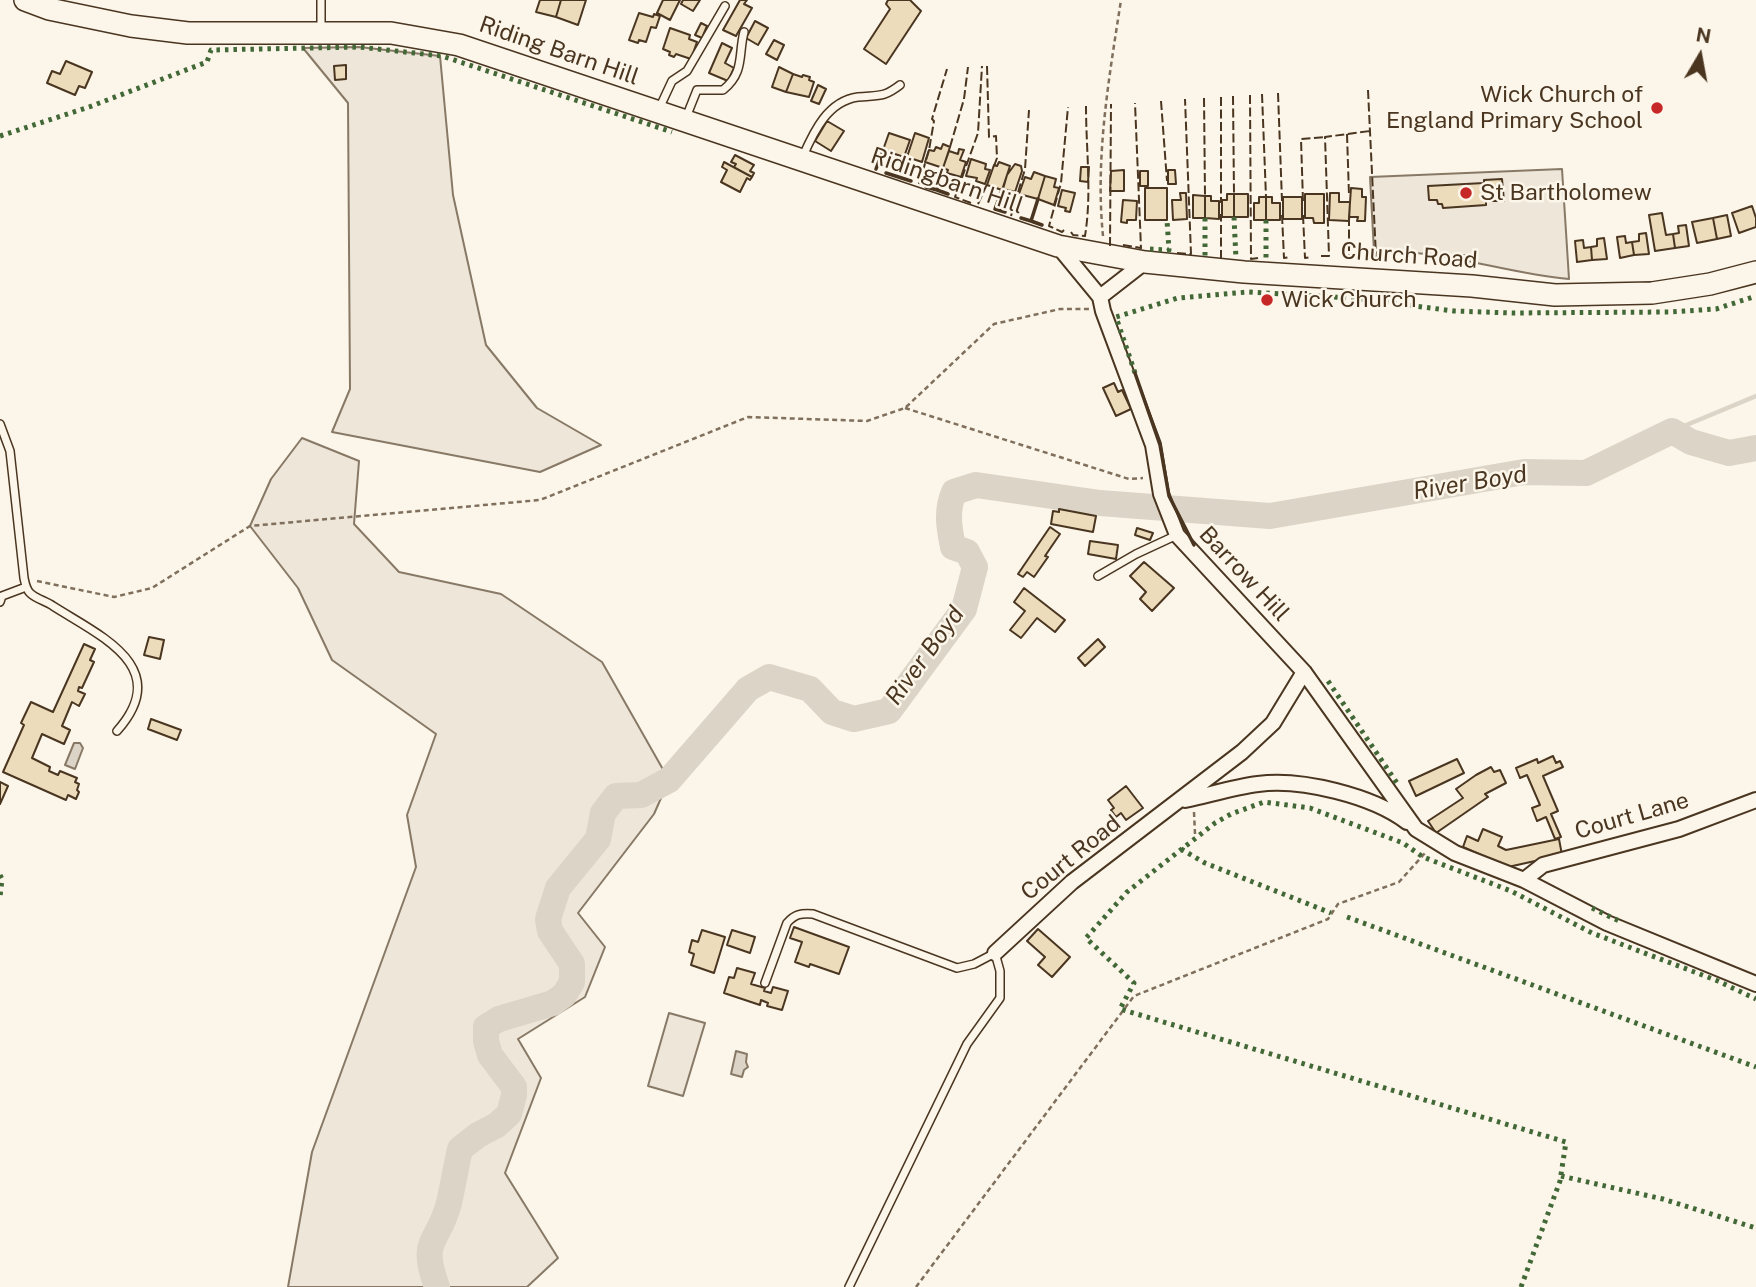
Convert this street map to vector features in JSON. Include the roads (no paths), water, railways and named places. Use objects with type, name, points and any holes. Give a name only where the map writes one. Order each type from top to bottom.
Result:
[{"type":"main road","name":"Riding Barn Hill","points":[[25,0],[49,9],[131,26],[188,33],[391,33],[459,45],[811,163]]},
{"type":"main road","name":"Ridingbarn Hill","points":[[811,163],[1058,246]]},
{"type":"main road","name":"Church Road","points":[[1058,246],[1105,257],[1244,272],[1472,286],[1555,295],[1651,293],[1710,284],[1756,272]]},
{"type":"street","name":"Barrow Hill","points":[[1058,246],[1101,304],[1153,445],[1160,489],[1177,535],[1304,672],[1416,829],[1455,853],[1524,880]]},
{"type":"street","points":[[1101,304],[1145,262]]},
{"type":"street","name":"Court Road","points":[[995,953],[1072,882],[1186,800],[1242,752],[1273,723],[1304,672]]},
{"type":"street","name":"Court Road","points":[[1186,800],[1260,783],[1294,785],[1362,797],[1394,812],[1416,829]]},
{"type":"street","name":"Court Lane","points":[[1524,880],[1543,865],[1679,829],[1756,800]]},
{"type":"street","points":[[1524,880],[1607,923],[1756,984]]},
{"type":"lane","points":[[321,0],[321,33]]},
{"type":"lane","points":[[658,111],[672,81],[687,71],[725,6]]},
{"type":"lane","points":[[685,121],[697,90],[723,90],[737,73],[744,32]]},
{"type":"lane","points":[[811,163],[813,135],[834,105],[854,98],[887,95],[900,85]]},
{"type":"lane","points":[[0,424],[10,452],[26,587],[39,599],[98,632],[136,672],[139,683],[136,695],[127,720],[117,731]]},
{"type":"lane","points":[[1098,576],[1177,535]]},
{"type":"lane","points":[[0,602],[2,596],[26,587]]},
{"type":"lane","points":[[765,983],[786,923],[799,914],[813,914],[957,968],[974,964],[995,953],[1000,971],[1000,998],[967,1044],[849,1287]]},
{"type":"waterway","points":[[1672,431],[1756,396]]},
{"type":"waterway","name":"River Boyd","points":[[437,1287],[430,1250],[445,1217],[460,1149],[509,1114],[514,1095],[514,1087],[490,1055],[486,1027],[499,1019],[553,1003],[564,995],[572,982],[572,964],[550,931],[548,919],[558,888],[598,839],[603,813],[616,796],[641,795],[669,780],[748,689],[769,677],[810,689],[832,712],[854,719],[889,711],[964,609],[975,567],[967,552],[953,547],[949,512],[954,492],[976,485],[1100,503],[1270,516],[1524,472],[1586,473],[1672,431],[1691,442],[1729,453],[1756,448]]},
{"type":"place","name":"Wick Church of England Primary School","points":[[1657,108]]},
{"type":"place","name":"St Bartholomew","points":[[1466,193]]},
{"type":"place","name":"Wick Church","points":[[1267,300]]}]
